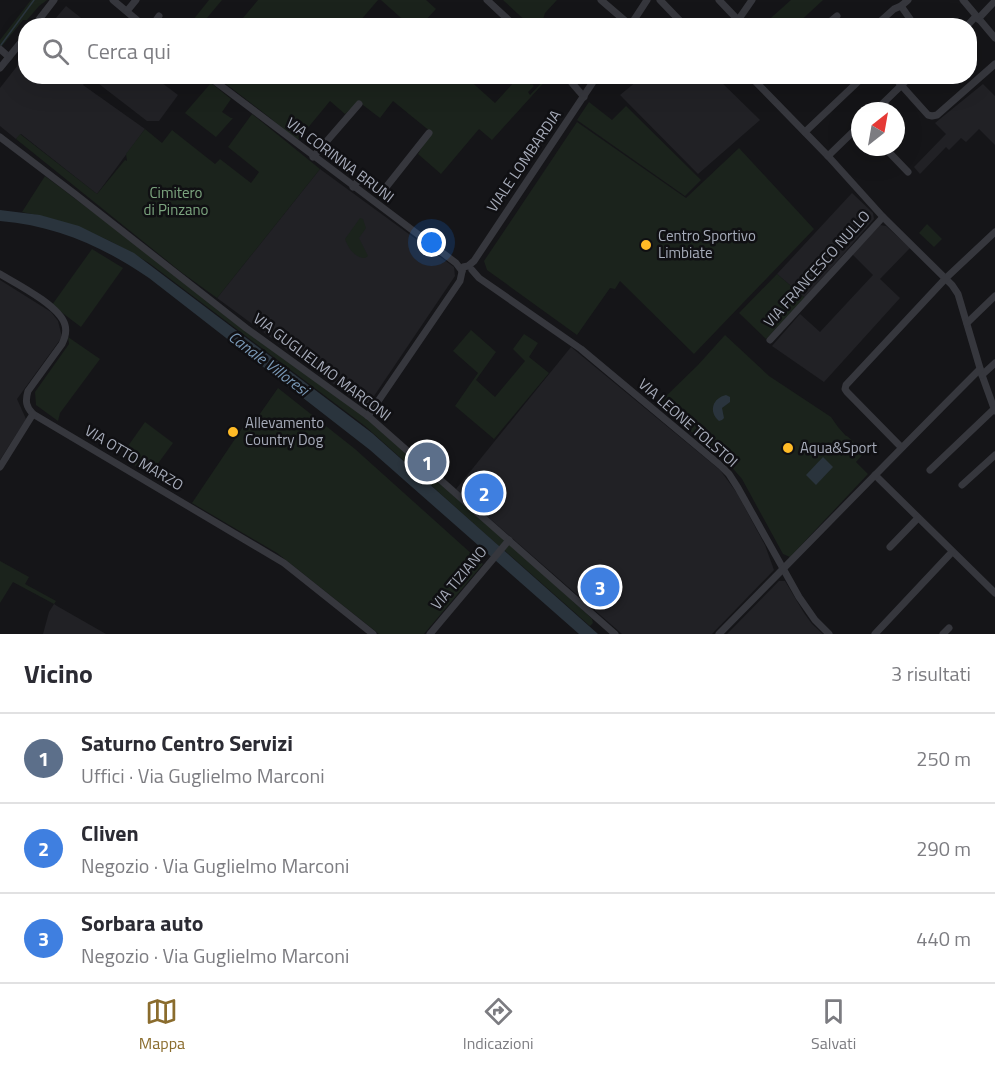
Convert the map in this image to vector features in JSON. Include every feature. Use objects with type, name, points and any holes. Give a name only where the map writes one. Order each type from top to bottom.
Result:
[{"type":"street","points":[[40,18],[54,0]]},
{"type":"street","points":[[113,0],[135,18]]},
{"type":"street","points":[[127,11],[136,0]]},
{"type":"street","points":[[487,0],[506,18]]},
{"type":"street","points":[[601,0],[622,18]]},
{"type":"street","points":[[635,18],[647,0]]},
{"type":"street","points":[[660,0],[677,18]]},
{"type":"street","points":[[719,0],[733,18]]},
{"type":"street","points":[[739,18],[752,0]]},
{"type":"street","points":[[884,18],[908,0]]},
{"type":"street","points":[[963,0],[995,38]]},
{"type":"street","points":[[977,18],[995,1]]},
{"type":"street","points":[[901,6],[909,18]]},
{"type":"street","points":[[0,68],[18,46]]},
{"type":"street","points":[[0,49],[9,57]]},
{"type":"street","points":[[977,80],[995,64]]},
{"type":"street","name":"VIA CORINNA BRUNI","points":[[218,84],[353,187],[468,270]]},
{"type":"street","points":[[573,84],[584,97]]},
{"type":"street","name":"VIALE LOMBARDIA","points":[[368,416],[592,84]]},
{"type":"street","points":[[756,84],[828,156],[883,217],[946,278],[957,294],[994,410],[930,470]]},
{"type":"street","points":[[805,132],[856,84]]},
{"type":"street","points":[[884,102],[901,86],[928,115],[935,116],[972,84]]},
{"type":"street","points":[[313,157],[359,105]]},
{"type":"street","points":[[353,187],[362,176],[383,191],[429,133]]},
{"type":"street","points":[[828,156],[851,134]]},
{"type":"street","name":"VIA GUGLIELMO MARCONI","points":[[0,138],[238,322],[368,416],[506,543],[615,634]]},
{"type":"street","points":[[893,156],[908,172]]},
{"type":"street","name":"VIA FRANCESCO NULLO","points":[[770,340],[883,217]]},
{"type":"street","points":[[901,447],[847,392],[846,385],[946,278],[995,232]]},
{"type":"street","name":"VIA LEONE TOLSTOI","points":[[468,270],[581,349],[729,474],[806,609],[829,634]]},
{"type":"street","points":[[0,274],[48,304],[61,317],[66,328],[62,344],[28,391],[26,404],[33,414],[0,467]]},
{"type":"street","points":[[967,323],[995,296]]},
{"type":"street","points":[[719,634],[901,447],[981,372],[995,363]]},
{"type":"street","name":"VIA OTTO MARZO","points":[[33,414],[284,563],[373,634]]},
{"type":"street","points":[[962,485],[995,455]]},
{"type":"street","points":[[874,475],[995,593]]},
{"type":"street","points":[[890,547],[918,518]]},
{"type":"street","name":"VIA TIZIANO","points":[[430,634],[506,543]]},
{"type":"street","points":[[875,634],[952,552]]},
{"type":"shaded area","points":[[66,6],[81,18],[56,18]]},
{"type":"shaded area","points":[[18,65],[18,84],[84,84],[145,129],[97,194],[21,134],[16,139],[0,126],[0,88]]},
{"type":"shaded area","points":[[99,84],[163,84],[178,95],[159,121],[147,121]]},
{"type":"shaded area","points":[[633,84],[723,84],[760,120],[698,174],[620,95]]},
{"type":"shaded area","points":[[983,84],[995,96],[995,145],[979,129],[966,142],[961,138],[949,150],[946,147],[920,174],[914,167],[946,134],[935,123]]},
{"type":"shaded area","points":[[320,169],[454,267],[455,276],[366,408],[217,298]]},
{"type":"shaded area","points":[[852,193],[873,213],[874,219],[805,298],[777,274]]},
{"type":"shaded area","points":[[880,225],[886,226],[910,248],[880,279],[900,298],[824,382],[772,346],[800,314],[820,332],[873,275],[852,254]]},
{"type":"shaded area","points":[[0,280],[51,312],[58,321],[62,337],[17,399],[26,419],[0,460]]},
{"type":"shaded area","points":[[571,347],[720,470],[737,493],[765,545],[774,570],[712,634],[622,634],[456,489]]},
{"type":"shaded area","points":[[779,581],[785,581],[804,613],[823,634],[727,634]]},
{"type":"shaded area","points":[[54,604],[106,634],[43,634],[49,612]]},
{"type":"green space","points":[[31,0],[47,0],[29,18],[18,18],[18,26],[2,46],[0,40]]},
{"type":"green space","points":[[209,0],[222,0],[207,18],[195,18]]},
{"type":"green space","points":[[258,0],[378,0],[363,18],[243,18]]},
{"type":"green space","points":[[381,0],[426,0],[436,9],[428,18],[401,18]]},
{"type":"green space","points":[[503,0],[557,0],[543,18],[522,18]]},
{"type":"green space","points":[[791,0],[823,0],[804,18],[771,18]]},
{"type":"green space","points":[[212,84],[231,99],[222,112],[233,118],[216,137],[185,113]]},
{"type":"green space","points":[[226,84],[474,84],[495,103],[512,84],[532,84],[534,86],[528,92],[530,95],[543,84],[492,140],[479,129],[441,174],[418,154],[431,132],[393,101],[380,118],[359,102],[345,114],[330,101],[297,141]]},
{"type":"green space","points":[[589,102],[612,120],[626,106],[701,180],[685,196],[577,120]]},
{"type":"green space","name":"Cimitero di Pinzano","points":[[252,114],[320,169],[217,298],[181,272],[16,139],[20,134],[97,194],[125,160],[127,161],[126,154],[145,129],[162,143],[172,130],[215,164],[220,159],[251,183],[259,172],[228,147]]},
{"type":"green space","name":"Centro Sportivo Limbiate","points":[[577,122],[686,198],[739,148],[814,229],[694,354],[620,281],[615,289],[610,288],[577,335],[487,270],[484,261]]},
{"type":"green space","points":[[45,176],[361,414],[505,540],[501,548],[365,426],[149,263],[88,231],[22,212]]},
{"type":"green space","points":[[360,218],[363,219],[366,228],[359,238],[368,256],[365,258],[352,252],[345,239]]},
{"type":"green space","points":[[927,224],[942,239],[934,247],[919,233]]},
{"type":"green space","points":[[92,249],[123,268],[81,327],[52,305]]},
{"type":"green space","points":[[777,274],[805,298],[766,339],[739,313]]},
{"type":"green space","points":[[471,330],[496,352],[476,380],[495,397],[525,361],[513,349],[524,334],[538,343],[529,357],[549,373],[494,439],[455,406],[478,373],[453,351]]},
{"type":"green space","name":"Aqua&Sport","points":[[725,335],[769,376],[831,417],[846,436],[866,451],[856,462],[868,474],[790,557],[783,554],[742,479],[723,457],[663,409],[662,400]]},
{"type":"green space","points":[[68,337],[100,359],[60,413],[58,421],[36,405],[35,392],[69,344]]},
{"type":"green space","points":[[278,388],[355,449],[483,564],[424,634],[379,634],[277,553],[192,503],[243,427],[246,427],[253,415],[257,418]]},
{"type":"green space","points":[[145,422],[173,443],[148,474],[121,456]]},
{"type":"green space","points":[[511,545],[587,614],[593,623],[590,626],[503,549]]},
{"type":"green space","points":[[0,561],[29,577],[25,584],[56,601],[54,604],[13,582],[0,603]]},
{"type":"water","name":"Canale Villoresi","points":[[0,210],[40,215],[79,226],[134,253],[372,433],[598,634],[579,634],[370,450],[149,278],[114,256],[78,239],[41,228],[0,221]]},
{"type":"water","points":[[726,395],[730,397],[730,402],[722,408],[724,418],[719,421],[714,413],[714,405],[718,399]]},
{"type":"water","points":[[823,457],[833,467],[816,485],[806,475]]},
{"type":"waterway","points":[[21,18],[34,0]]},
{"type":"waterway","points":[[1,45],[18,22]]},
{"type":"place","name":"Centro Sportivo Limbiate","points":[[646,245]]},
{"type":"place","name":"Allevamento Country Dog","points":[[233,432]]},
{"type":"place","name":"Aqua&Sport","points":[[788,448]]},
{"type":"place","name":"Saturno Centro Servizi","points":[[427,462]]},
{"type":"place","name":"Cliven","points":[[484,493]]},
{"type":"place","name":"Sorbara auto","points":[[600,587]]}]
